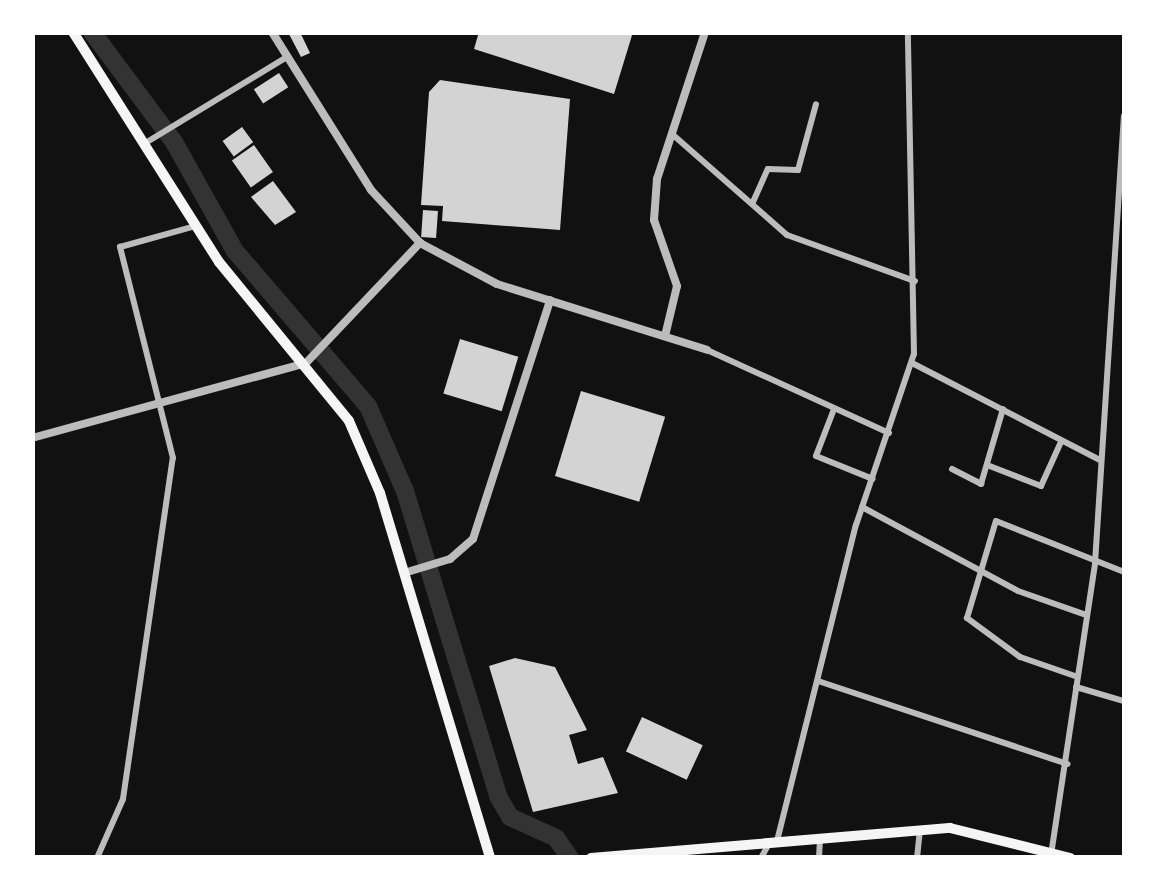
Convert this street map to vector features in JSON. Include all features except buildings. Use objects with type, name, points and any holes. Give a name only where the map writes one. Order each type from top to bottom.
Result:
[{"type":"highway","points":[[73,32],[152,140],[196,226],[309,359],[361,446],[404,573],[490,858]]},
{"type":"highway","points":[[591,858],[920,828],[992,832],[1070,858]]},
{"type":"street","points":[[272,32],[371,190],[420,243],[475,276],[707,350],[889,433]]},
{"type":"street","points":[[666,336],[678,286],[654,204],[705,32]]},
{"type":"street","points":[[761,858],[774,842],[862,507],[912,363],[908,32]]},
{"type":"street","points":[[152,140],[285,58]]},
{"type":"street","points":[[752,202],[768,169],[798,170],[816,104]]},
{"type":"street","points":[[1051,854],[1068,764],[1076,676],[1094,562],[1124,116]]},
{"type":"street","points":[[672,134],[786,235],[914,281]]},
{"type":"street","points":[[98,858],[123,799],[173,458],[164,406],[120,248],[196,226]]},
{"type":"street","points":[[32,438],[164,406],[309,359],[420,243]]},
{"type":"street","points":[[404,573],[441,563],[476,532],[550,300]]},
{"type":"street","points":[[912,363],[1100,460]]},
{"type":"street","points":[[834,408],[816,456],[873,479]]},
{"type":"street","points":[[952,469],[981,484],[1004,410]]},
{"type":"street","points":[[987,465],[1042,486],[1061,442]]},
{"type":"street","points":[[862,507],[979,565],[1018,591],[1086,614]]},
{"type":"street","points":[[1076,676],[1020,657],[967,618],[979,565],[996,522],[1124,572]]},
{"type":"street","points":[[818,681],[1068,764]]},
{"type":"street","points":[[1076,687],[1124,701]]},
{"type":"street","points":[[917,858],[920,828]]},
{"type":"street","points":[[818,858],[820,838]]},
{"type":"waterway","points":[[92,32],[174,142],[235,251],[368,406],[405,491],[498,796],[510,817],[556,838],[570,858]]}]
